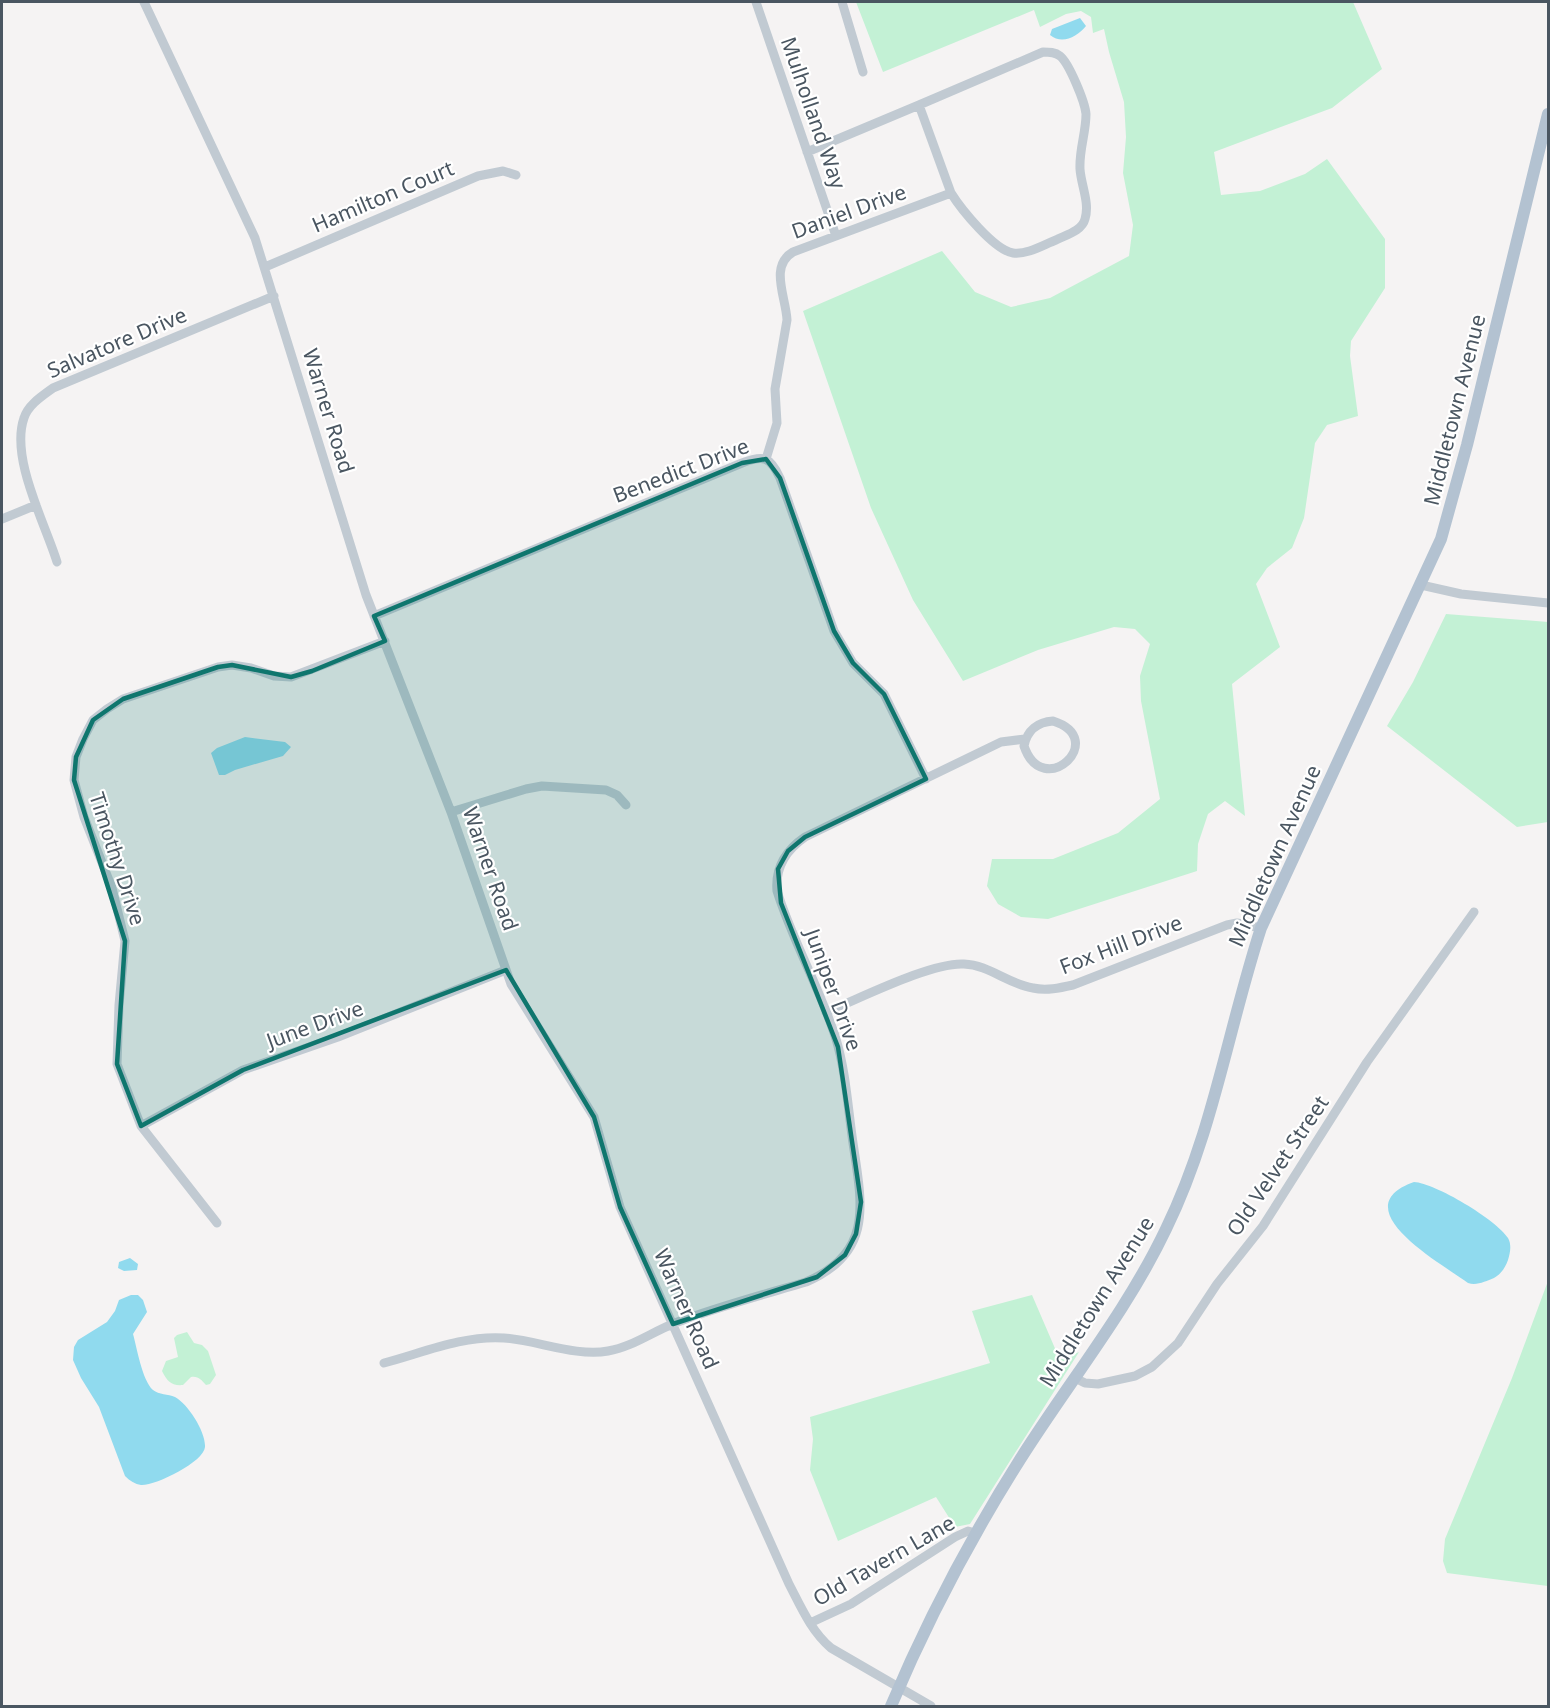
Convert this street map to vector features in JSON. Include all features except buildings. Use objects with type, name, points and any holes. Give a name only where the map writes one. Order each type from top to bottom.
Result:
[{"type":"main road","name":"Middletown Avenue","points":[[891,1707],[976,1533],[1022,1457],[1151,1258],[1188,1181],[1209,1121],[1245,980],[1261,928],[1441,539],[1453,501],[1548,114]]},
{"type":"street","name":"Warner Road","points":[[144,2],[255,238],[375,616],[451,812],[512,984],[594,1117],[620,1207],[789,1584],[810,1623],[819,1638],[831,1648],[931,1707]]},
{"type":"street","name":"Mulholland Way","points":[[756,2],[836,236]]},
{"type":"street","points":[[842,2],[863,72]]},
{"type":"street","points":[[807,152],[1038,54],[1047,52],[1057,54],[1064,59],[1083,102],[1086,115],[1080,168],[1086,212],[1083,224],[1075,231],[1030,250],[1019,253],[1008,252],[993,241],[951,193],[919,105]]},
{"type":"street","name":"Hamilton Court","points":[[265,267],[478,176],[503,171],[516,175]]},
{"type":"street","name":"Daniel Drive","points":[[766,459],[777,423],[775,389],[787,320],[779,273],[783,260],[793,252],[951,193]]},
{"type":"street","name":"Salvatore Drive","points":[[57,562],[36,505],[22,452],[20,433],[24,416],[36,400],[52,388],[273,296]]},
{"type":"street","name":"Benedict Drive","points":[[375,616],[742,463],[757,457],[766,459],[775,467],[780,478],[834,631],[853,663],[884,693],[926,779]]},
{"type":"street","points":[[2,519],[36,505]]},
{"type":"street","points":[[1421,585],[1461,594],[1548,603]]},
{"type":"street","name":"Timothy Drive","points":[[217,1223],[141,1126],[117,1064],[119,1005],[125,941],[112,888],[84,817],[74,780],[76,757],[93,720],[123,699],[232,665],[251,668],[274,676],[291,677],[385,641]]},
{"type":"street","name":"Juniper Drive","points":[[384,1363],[489,1337],[585,1352],[606,1352],[624,1347],[673,1324],[817,1277],[836,1264],[851,1246],[859,1221],[860,1190],[836,1038],[777,891],[776,882],[781,862],[788,851],[805,837],[1002,742],[1025,739],[1040,724],[1053,721],[1063,724],[1075,740],[1074,754],[1064,765],[1049,769],[1042,767],[1026,751],[1025,739]]},
{"type":"street","points":[[451,812],[542,786],[606,790],[617,795],[626,805]]},
{"type":"street","name":"Old Velvet Street","points":[[1075,1378],[1085,1383],[1098,1384],[1136,1376],[1152,1367],[1178,1343],[1217,1284],[1263,1226],[1367,1062],[1474,912]]},
{"type":"street","name":"Fox Hill Drive","points":[[826,1012],[945,966],[964,964],[981,967],[1034,989],[1055,989],[1073,985],[1227,925],[1237,923],[1261,928]]},
{"type":"street","name":"June Drive","points":[[141,1126],[243,1070],[338,1037],[507,970]]},
{"type":"street","name":"Old Tavern Lane","points":[[810,1623],[851,1604],[955,1537],[968,1531],[976,1533]]},
{"type":"highlighted area","points":[[766,459],[780,478],[834,631],[853,663],[884,694],[926,779],[805,837],[788,851],[778,869],[781,903],[838,1047],[861,1202],[856,1234],[845,1255],[817,1277],[673,1324],[620,1207],[594,1117],[506,970],[243,1070],[141,1126],[117,1064],[125,941],[74,780],[76,757],[93,720],[123,699],[218,667],[232,665],[291,677],[312,671],[385,641],[374,616],[742,463]]},
{"type":"green space","points":[[856,2],[1353,2],[1382,69],[1332,108],[1214,152],[1221,195],[1260,191],[1305,174],[1327,159],[1385,239],[1385,288],[1351,341],[1350,356],[1358,416],[1327,425],[1315,443],[1304,518],[1292,548],[1267,568],[1256,584],[1280,647],[1232,684],[1245,816],[1225,801],[1208,814],[1198,844],[1197,871],[1048,919],[1021,917],[998,904],[987,886],[992,859],[1053,859],[1118,833],[1160,799],[1141,701],[1140,676],[1150,644],[1135,629],[1114,627],[1038,650],[963,681],[913,600],[871,508],[803,311],[942,251],[975,292],[1011,307],[1050,298],[1129,256],[1133,225],[1123,173],[1126,137],[1124,102],[1104,29],[1093,33],[1091,17],[1081,11],[1066,14],[1040,27],[1034,10],[883,72]]},
{"type":"green space","points":[[1446,614],[1548,622],[1548,822],[1517,827],[1387,726],[1413,682]]},
{"type":"green space","points":[[1548,1281],[1548,1586],[1447,1573],[1443,1561],[1445,1539],[1512,1378]]},
{"type":"green space","points":[[1032,1295],[1060,1360],[1079,1352],[970,1524],[955,1527],[936,1497],[838,1541],[810,1470],[813,1439],[810,1417],[990,1363],[972,1311]]},
{"type":"green space","points":[[187,1332],[194,1343],[202,1345],[208,1351],[216,1375],[210,1384],[206,1385],[200,1379],[191,1377],[183,1385],[175,1385],[162,1371],[166,1361],[178,1357],[174,1338]]},
{"type":"water","points":[[1080,18],[1086,26],[1074,36],[1059,39],[1050,35],[1052,29]]},
{"type":"water","points":[[245,737],[285,742],[291,747],[283,756],[219,775],[211,753],[217,748]]},
{"type":"water","points":[[1414,1182],[1450,1195],[1502,1230],[1508,1238],[1510,1249],[1507,1263],[1499,1275],[1481,1283],[1468,1283],[1420,1250],[1404,1235],[1392,1220],[1388,1206],[1394,1193]]},
{"type":"water","points":[[130,1258],[138,1264],[137,1270],[124,1271],[118,1268],[119,1262]]},
{"type":"water","points":[[138,1295],[143,1300],[147,1312],[133,1334],[140,1364],[149,1385],[155,1392],[175,1397],[185,1406],[199,1426],[205,1441],[203,1453],[188,1466],[157,1482],[141,1485],[125,1476],[99,1407],[73,1360],[74,1347],[78,1340],[107,1322],[119,1300]]}]
